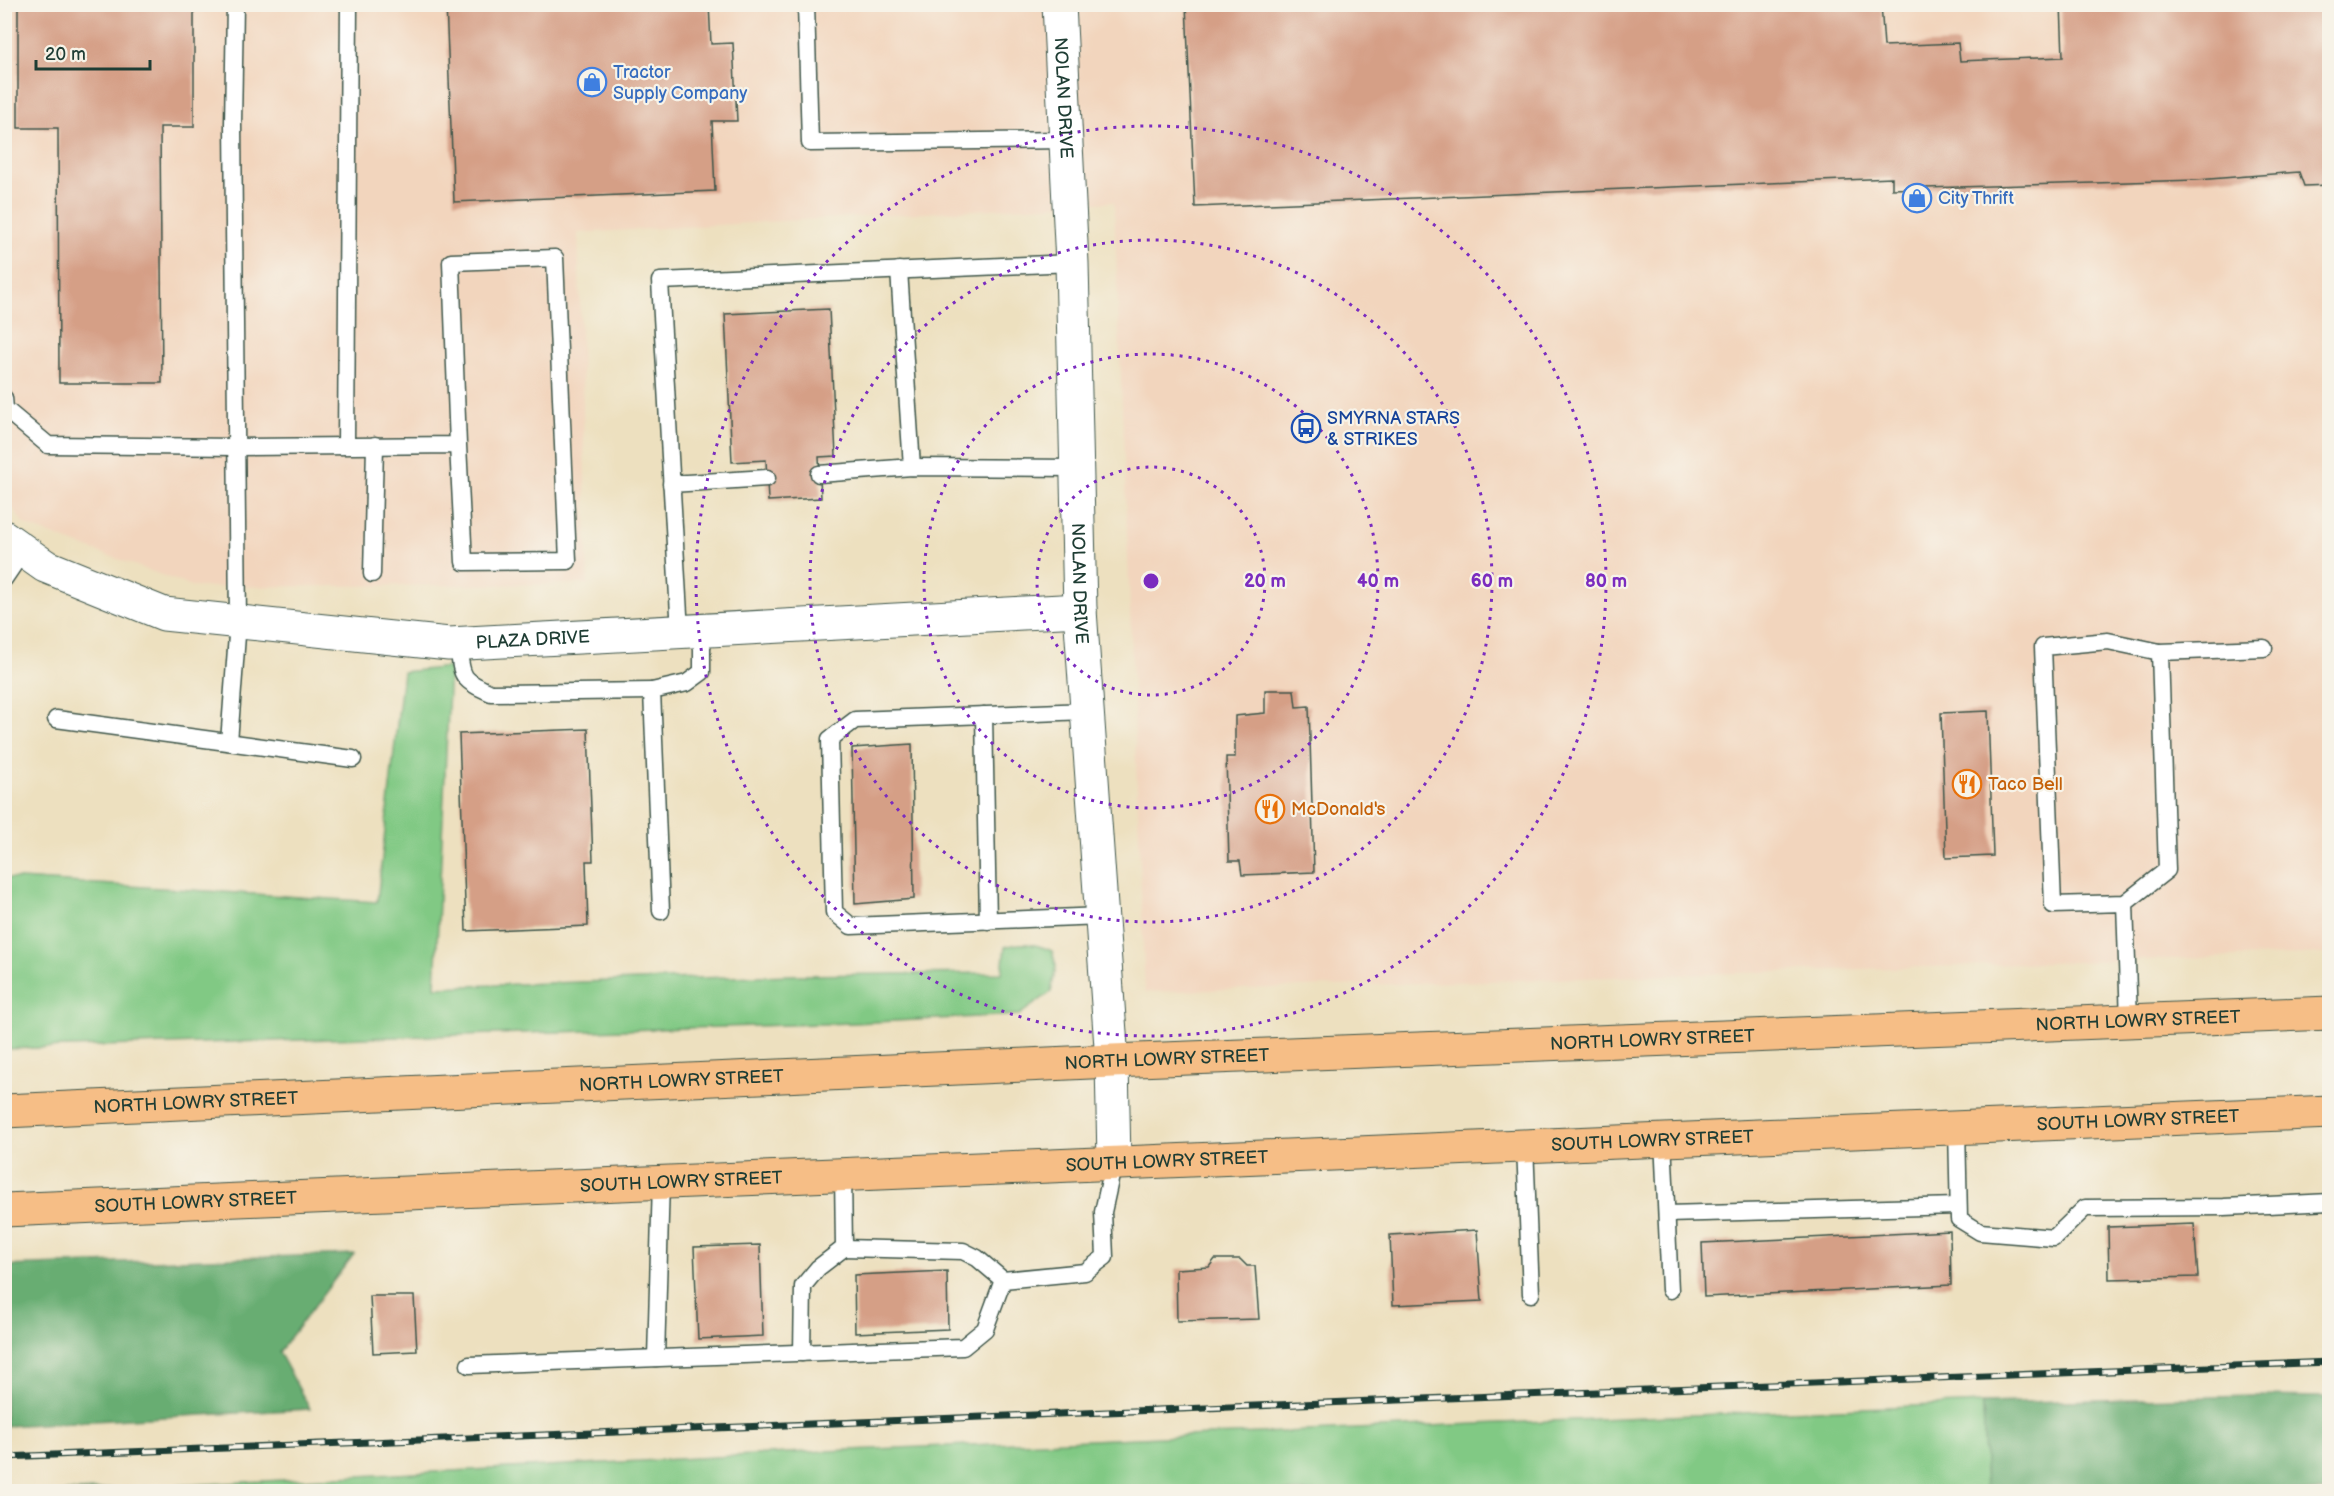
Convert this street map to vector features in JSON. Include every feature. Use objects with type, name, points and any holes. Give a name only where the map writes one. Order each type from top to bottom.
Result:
[{"type":"main road","name":"NORTH LOWRY STREET","points":[[4,1111],[1112,1061],[2330,1013]]},
{"type":"main road","name":"SOUTH LOWRY STREET","points":[[4,1210],[2330,1112]]},
{"type":"street","name":"NOLAN DRIVE","points":[[1059,4],[1071,263],[1080,610],[1112,1061],[1114,1162]]},
{"type":"street","name":"PLAZA DRIVE","points":[[14,544],[45,566],[164,614],[449,644],[1080,610]]},
{"type":"lane","points":[[229,742],[238,622],[233,124],[235,4]]},
{"type":"lane","points":[[346,445],[349,4]]},
{"type":"lane","points":[[806,4],[810,143],[1066,140]]},
{"type":"lane","points":[[555,258],[568,561],[464,562],[458,445],[451,262],[555,258]]},
{"type":"lane","points":[[458,643],[462,675],[471,684],[491,693],[652,691],[687,682],[702,672],[691,631],[672,484],[660,281],[1071,263]]},
{"type":"lane","points":[[899,270],[912,467]]},
{"type":"lane","points":[[4,398],[5,409],[48,445],[236,447],[458,445]]},
{"type":"lane","points":[[372,574],[375,446]]},
{"type":"lane","points":[[819,474],[912,467],[1076,468]]},
{"type":"lane","points":[[672,484],[767,478]]},
{"type":"lane","points":[[4,579],[14,544]]},
{"type":"lane","points":[[2160,651],[2167,870],[2125,903],[2053,905],[2043,647],[2108,641],[2160,651],[2264,648]]},
{"type":"lane","points":[[652,691],[661,911]]},
{"type":"lane","points":[[1087,711],[855,720],[830,739],[834,912],[851,926],[1102,916]]},
{"type":"lane","points":[[984,715],[988,921]]},
{"type":"lane","points":[[56,719],[353,759]]},
{"type":"lane","points":[[2125,903],[2129,1021]]},
{"type":"lane","points":[[1957,1127],[1959,1219],[1980,1232],[2054,1238],[2085,1208],[2224,1207],[2330,1202]]},
{"type":"lane","points":[[1663,1139],[1670,1290]]},
{"type":"lane","points":[[1525,1145],[1531,1294]]},
{"type":"lane","points":[[802,1353],[803,1286],[818,1268],[844,1248],[963,1251],[977,1258],[1004,1280],[1085,1272],[1105,1257],[1103,1212],[1114,1162]]},
{"type":"lane","points":[[843,1173],[844,1248]]},
{"type":"lane","points":[[656,1358],[661,1181]]},
{"type":"lane","points":[[1667,1214],[1958,1206]]},
{"type":"lane","points":[[469,1365],[963,1347],[985,1329],[1004,1280]]},
{"type":"shaded area","points":[[5,5],[2329,5],[2329,954],[1145,992],[1114,202],[578,233],[588,584],[194,587],[25,525],[5,498]]},
{"type":"green space","points":[[450,667],[435,987],[792,975],[1002,973],[1005,947],[1023,944],[1035,945],[1052,951],[1056,966],[1051,992],[1019,1015],[853,1023],[5,1049],[5,878],[377,902],[403,672]]},
{"type":"green space","points":[[354,1254],[279,1352],[310,1409],[5,1426],[5,1266]]},
{"type":"green space","points":[[2253,1396],[2329,1397],[2329,1491],[1986,1491],[1983,1403]]},
{"type":"green space","points":[[1983,1403],[1986,1492],[60,1492],[826,1451]]},
{"type":"building","points":[[18,4],[194,4],[194,127],[160,127],[162,383],[59,383],[58,128],[18,128]]},
{"type":"building","name":"Tractor Supply Company","points":[[446,4],[709,4],[711,44],[733,43],[737,121],[712,121],[715,191],[454,202]]},
{"type":"building","points":[[1186,4],[1881,4],[1884,46],[1958,43],[1960,61],[2063,57],[2061,4],[2330,4],[2330,185],[2304,186],[2299,172],[2197,180],[1892,189],[1892,178],[1195,207]]},
{"type":"building","points":[[829,309],[836,456],[819,457],[821,498],[768,501],[766,460],[732,462],[725,314]]},
{"type":"building","name":"McDonald's","points":[[1265,690],[1294,690],[1296,707],[1309,706],[1314,872],[1242,875],[1240,861],[1229,861],[1226,757],[1235,757],[1235,716],[1265,713]]},
{"type":"building","name":"Taco Bell","points":[[1988,711],[1993,856],[1946,858],[1941,713]]},
{"type":"building","points":[[588,729],[593,861],[586,861],[588,926],[466,931],[459,734]]},
{"type":"building","points":[[912,744],[914,899],[855,904],[852,748]]},
{"type":"building","points":[[2194,1224],[2198,1277],[2109,1279],[2108,1227]]},
{"type":"building","points":[[1477,1230],[1482,1301],[1393,1305],[1390,1235]]},
{"type":"building","points":[[1950,1231],[1951,1285],[1704,1297],[1702,1243]]},
{"type":"building","points":[[760,1245],[763,1336],[698,1339],[694,1247]]},
{"type":"building","points":[[1215,1259],[1240,1259],[1247,1266],[1255,1266],[1259,1319],[1177,1321],[1176,1269],[1209,1267]]},
{"type":"building","points":[[947,1271],[948,1329],[855,1333],[854,1275]]},
{"type":"building","points":[[370,1296],[414,1296],[417,1351],[373,1353]]},
{"type":"railway","points":[[4,1457],[2330,1362]]},
{"type":"place","name":"Tractor Supply Company","points":[[592,82]]},
{"type":"place","name":"City Thrift","points":[[1917,198]]},
{"type":"place","name":"SMYRNA STARS & STRIKES","points":[[1306,428]]},
{"type":"place","name":"Taco Bell","points":[[1967,784]]},
{"type":"place","name":"McDonald's","points":[[1270,809]]}]
